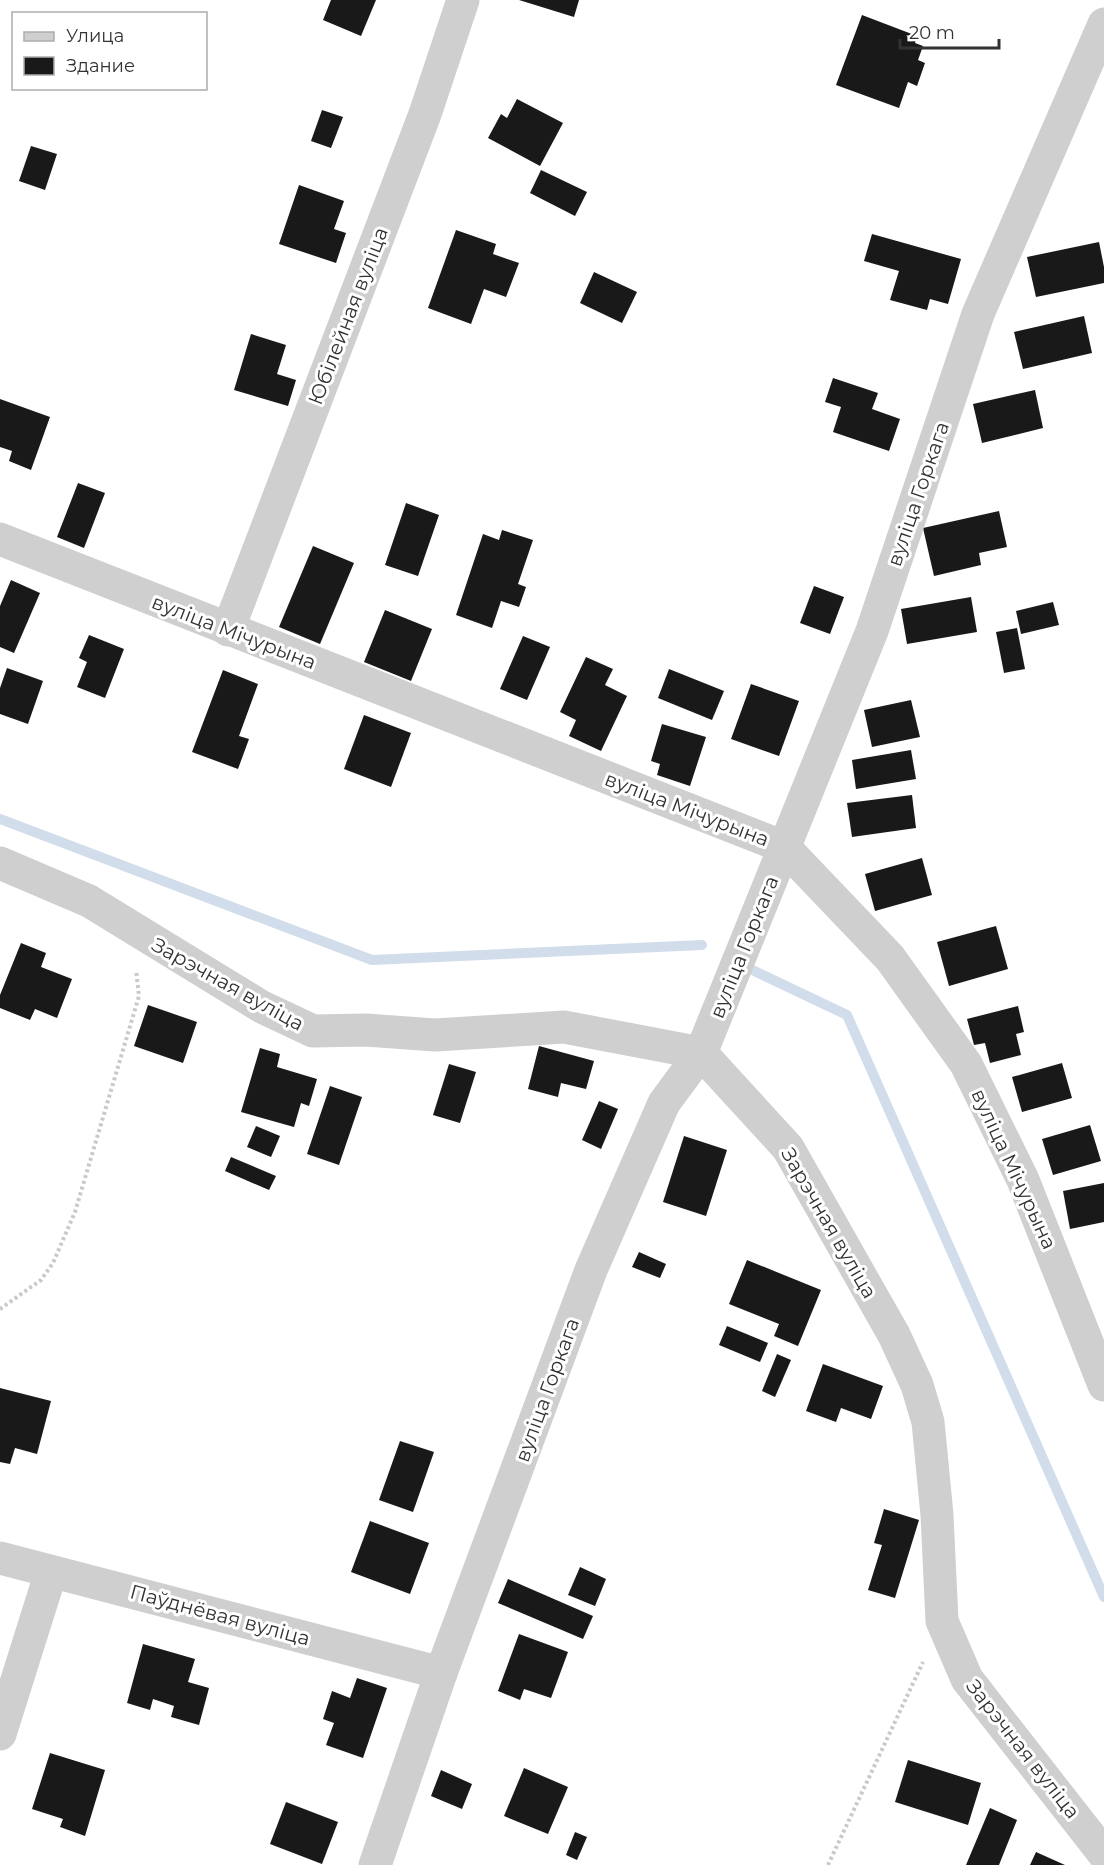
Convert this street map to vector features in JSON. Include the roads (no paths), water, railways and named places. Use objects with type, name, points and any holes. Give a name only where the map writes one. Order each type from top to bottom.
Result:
[{"type":"street","name":"Юбілейная вуліца","points":[[228,630],[425,114],[463,0]]},
{"type":"street","name":"вуліца Горкага","points":[[375,1865],[441,1673],[591,1270],[663,1103],[701,1053],[872,631],[978,314],[1104,24]]},
{"type":"street","name":"вуліца Мічурына","points":[[0,539],[784,847],[890,958],[966,1065],[1023,1180],[1104,1385]]},
{"type":"street","name":"Зарэчная вуліца","points":[[0,863],[89,902],[262,1007],[313,1031],[366,1030],[435,1035],[564,1027],[701,1053],[788,1148],[894,1335],[917,1385],[928,1422],[937,1515],[942,1621],[967,1679],[1104,1854]]},
{"type":"street","name":"Паўднёвая вуліца","points":[[0,1558],[441,1673]]},
{"type":"street","points":[[0,1734],[51,1572]]},
{"type":"waterway","points":[[0,819],[372,960],[702,945]]},
{"type":"waterway","points":[[748,968],[847,1015],[1104,1597]]}]
